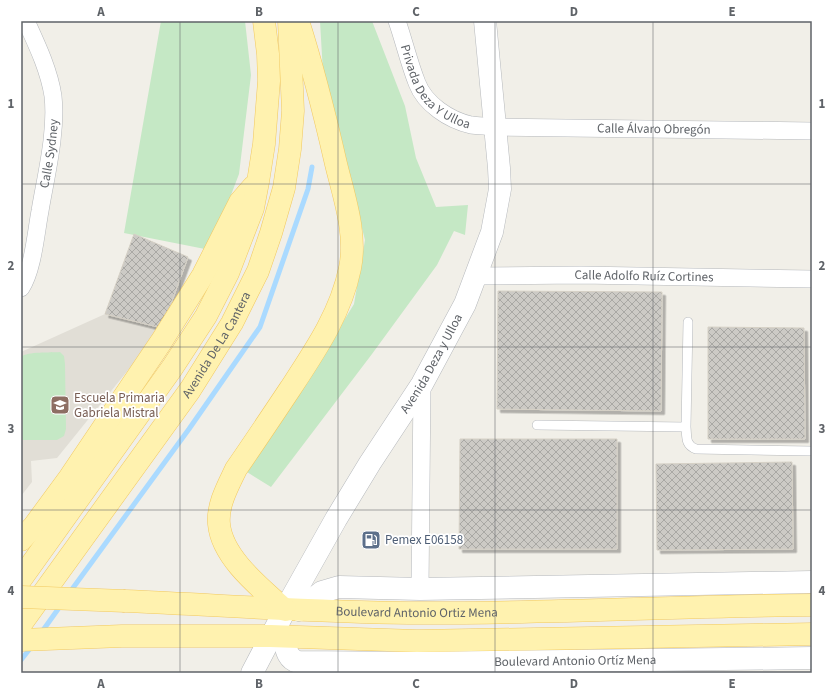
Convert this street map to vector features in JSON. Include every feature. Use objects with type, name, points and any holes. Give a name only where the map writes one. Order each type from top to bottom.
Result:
[{"type":"main road","name":"Avenida De La Cantera","points":[[21,579],[172,368],[206,316],[228,273],[252,208],[258,182],[266,130],[269,81],[268,54],[264,21]]},
{"type":"main road","name":"Avenida De La Cantera","points":[[21,624],[190,390],[232,323],[258,271],[284,188],[290,149],[293,111],[289,21]]},
{"type":"main road","points":[[292,610],[261,588],[230,554],[224,543],[219,523],[222,502],[227,486],[236,469],[320,344],[339,304],[350,267],[352,250],[346,208],[319,93],[298,21]]},
{"type":"main road","points":[[21,540],[34,526],[70,477],[133,385],[199,280],[240,202],[258,182]]},
{"type":"main road","name":"Boulevard Antonio Ortiz Mena","points":[[21,597],[292,610],[407,613],[495,613],[678,607],[812,605]]},
{"type":"main road","name":"Boulevard Antonio Ortiz Mena","points":[[21,640],[122,636],[277,636],[418,641],[812,634]]},
{"type":"street","name":"Calle Sydney","points":[[21,288],[27,277],[33,254],[52,140],[54,115],[52,95],[46,69],[26,21]]},
{"type":"street","name":"Privada Deza Y Ulloa","points":[[397,21],[417,83],[425,97],[436,107],[458,121],[470,125],[495,127]]},
{"type":"street","name":"Avenida Deza y Ulloa","points":[[252,673],[277,636],[292,610],[370,463],[422,384],[465,304],[492,232],[499,195],[499,168],[486,21]]},
{"type":"street","name":"Calle Álvaro Obregón","points":[[495,127],[812,131]]},
{"type":"street","name":"Calle Adolfo Ruíz Cortines","points":[[476,276],[812,279]]},
{"type":"street","points":[[420,589],[422,384]]},
{"type":"street","points":[[292,610],[322,592],[333,588],[420,589],[812,582]]},
{"type":"street","points":[[678,584],[678,607]]},
{"type":"street","name":"Boulevard Antonio Ortíz Mena","points":[[277,636],[291,659],[298,662],[417,668],[812,658]]},
{"type":"street","points":[[417,668],[418,641]]},
{"type":"lane","points":[[688,322],[686,428],[687,442],[689,446],[696,449],[812,451]]},
{"type":"lane","points":[[537,425],[686,428]]},
{"type":"shaded area","name":"Escuela Primaria Gabriela Mistral","points":[[134,234],[188,257],[162,328],[57,458],[31,461],[32,482],[21,496],[21,352],[105,314]]},
{"type":"green space","points":[[161,21],[245,21],[251,75],[239,174],[210,250],[124,233]]},
{"type":"green space","points":[[320,21],[372,21],[405,106],[416,158],[436,207],[468,205],[465,235],[454,231],[437,265],[372,354],[271,487],[247,472],[298,396],[354,304],[365,240],[323,73]]},
{"type":"green space","points":[[60,352],[64,356],[65,364],[66,429],[64,436],[57,440],[23,440],[21,438],[21,357],[34,353]]},
{"type":"building","points":[[134,234],[188,257],[162,328],[105,314]]},
{"type":"building","points":[[498,291],[662,292],[661,411],[497,409]]},
{"type":"building","points":[[708,327],[804,328],[805,439],[708,439]]},
{"type":"building","points":[[460,439],[617,439],[617,549],[459,549]]},
{"type":"building","points":[[792,462],[793,549],[657,550],[656,464]]},
{"type":"waterway","points":[[70,592],[189,429],[260,327],[308,189],[312,167]]},
{"type":"waterway","points":[[41,633],[61,605]]},
{"type":"waterway","points":[[21,660],[32,646]]},
{"type":"place","name":"Escuela Primaria Gabriela Mistral","points":[[60,405]]},
{"type":"place","name":"Pemex E06158","points":[[371,540]]}]
